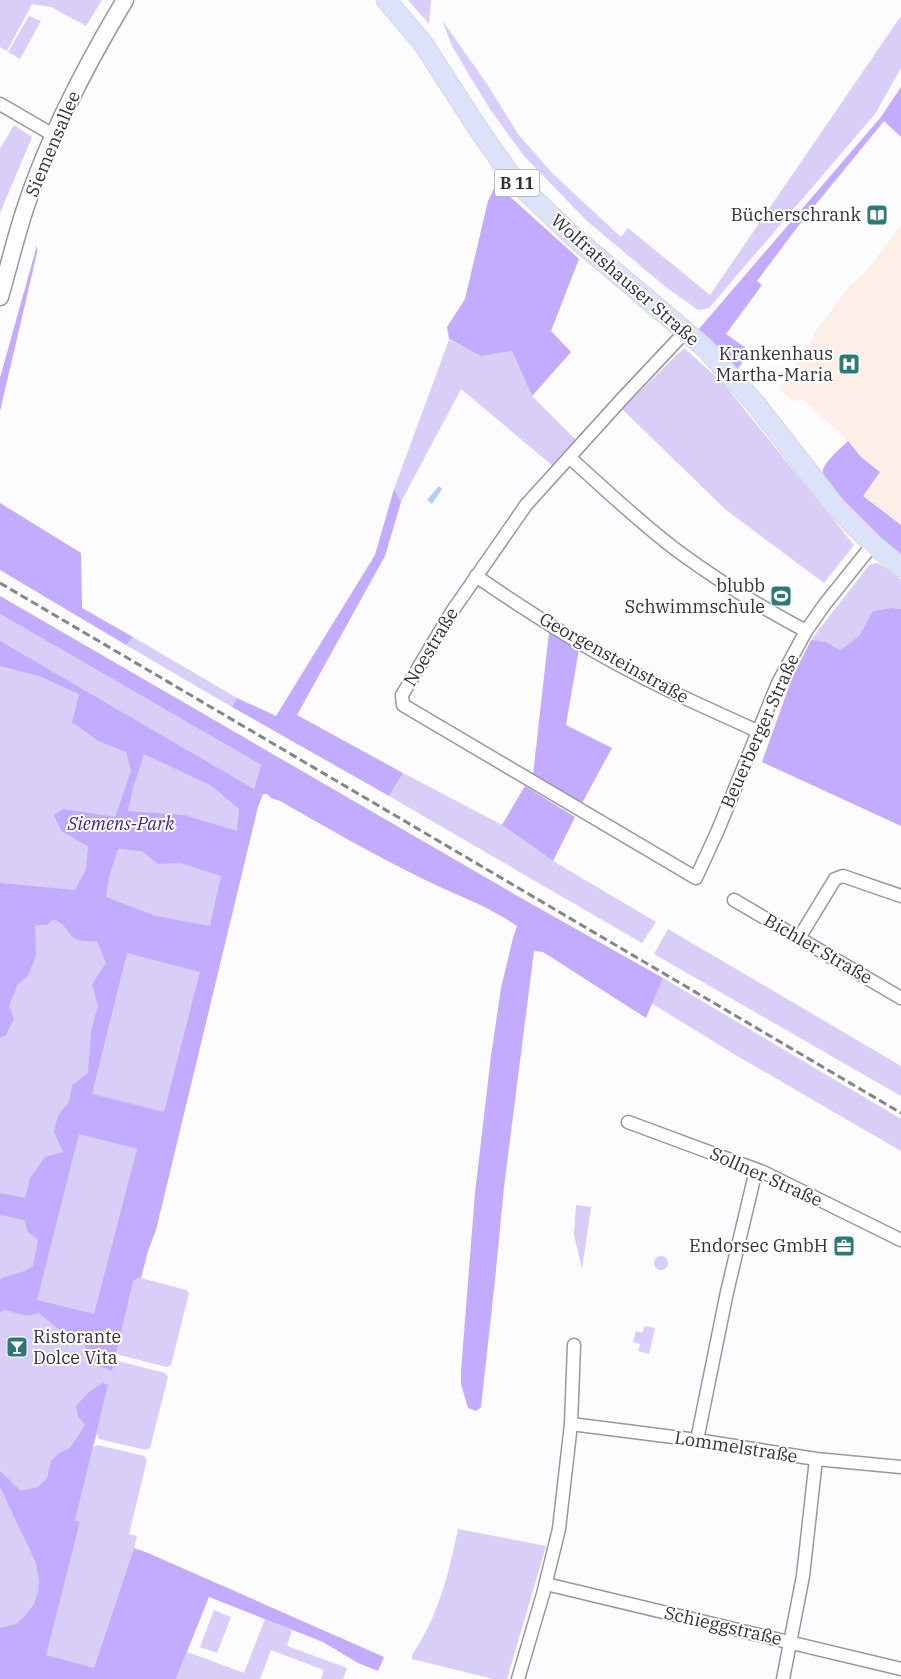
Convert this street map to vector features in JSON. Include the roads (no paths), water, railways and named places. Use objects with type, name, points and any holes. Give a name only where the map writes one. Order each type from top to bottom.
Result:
[{"type":"main road","name":"Siemensallee","points":[[0,297],[24,212],[55,136],[90,62],[125,0]]},
{"type":"main road","name":"Wolfratshauser Straße","points":[[386,0],[422,42],[478,130],[514,180],[575,238],[704,348],[755,402],[836,507],[873,544],[901,567]]},
{"type":"street","points":[[0,104],[55,136]]},
{"type":"street","name":"Noestraße","points":[[686,332],[526,505],[451,614],[402,695],[403,705],[696,878]]},
{"type":"street","points":[[569,457],[678,551],[733,589],[806,631]]},
{"type":"street","name":"Beuerberger Straße","points":[[696,878],[718,830],[778,683],[806,631],[873,544]]},
{"type":"street","name":"Georgensteinstraße","points":[[476,576],[522,608],[598,653],[659,686],[757,731]]},
{"type":"street","points":[[800,938],[835,879],[843,876],[901,896]]},
{"type":"street","name":"Bichler Straße","points":[[734,900],[901,998]]},
{"type":"street","name":"Sollner Straße","points":[[628,1122],[756,1170],[901,1240]]},
{"type":"street","points":[[697,1440],[727,1292],[756,1170]]},
{"type":"street","points":[[518,1679],[546,1584],[562,1508],[571,1424],[574,1345]]},
{"type":"street","name":"Lommelstraße","points":[[571,1424],[697,1440],[816,1459],[901,1468]]},
{"type":"street","points":[[783,1679],[802,1576],[816,1459]]},
{"type":"street","name":"Schieggstraße","points":[[546,1584],[901,1669]]},
{"type":"water","points":[[439,486],[442,489],[432,504],[427,500]]},
{"type":"railway","points":[[0,583],[901,1113]]},
{"type":"place","name":"Bücherschrank","points":[[877,215]]},
{"type":"place","name":"Krankenhaus Martha-Maria","points":[[849,364]]},
{"type":"place","name":"blubb Schwimmschule","points":[[781,596]]},
{"type":"place","name":"Endorsec GmbH","points":[[844,1246]]},
{"type":"place","name":"Ristorante Dolce Vita","points":[[17,1347]]},
{"type":"park label","name":"Siemens-Park","points":[[121,824]]}]
